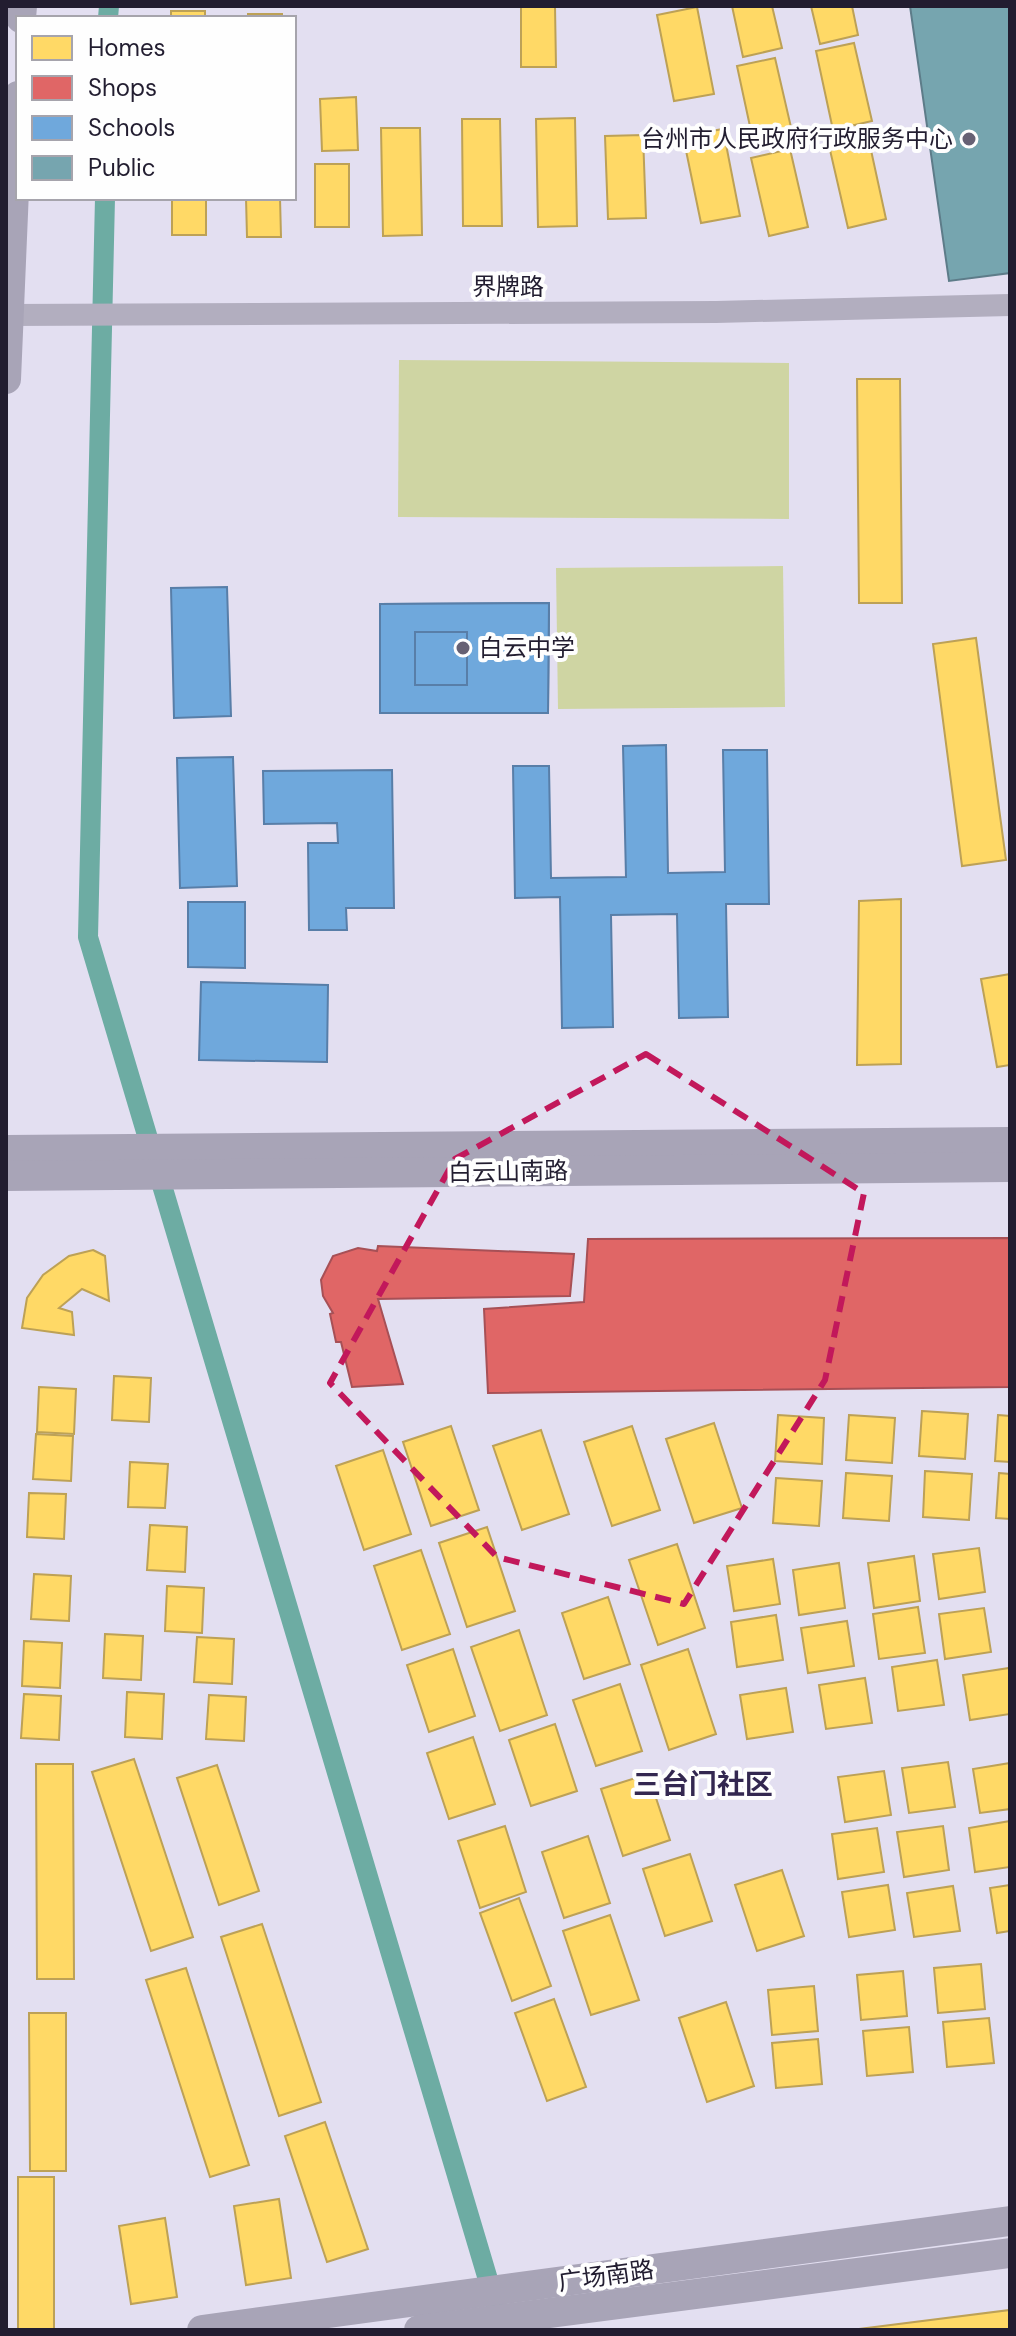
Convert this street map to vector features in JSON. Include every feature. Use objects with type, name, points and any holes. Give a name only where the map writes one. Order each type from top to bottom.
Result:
[{"type":"main road","points":[[6,379],[16,136]]},
{"type":"main road","name":"白云山南路","points":[[6,1176],[117,1162],[1010,1142]]},
{"type":"main road","name":"白云山南路","points":[[6,1150],[117,1162]]},
{"type":"main road","name":"白云山南路","points":[[205,1161],[1010,1167]]},
{"type":"main road","name":"广场南路","points":[[419,2330],[566,2281],[1010,2221]]},
{"type":"main road","name":"广场南路","points":[[202,2330],[487,2306],[576,2310],[1010,2253]]},
{"type":"street","name":"界牌路","points":[[7,315],[716,312],[1010,305]]},
{"type":"highlighted area","points":[[646,1054],[864,1193],[825,1380],[684,1604],[497,1557],[330,1383],[455,1159]]},
{"type":"green space","points":[[399,360],[789,363],[789,519],[398,517]]},
{"type":"green space","points":[[783,566],[785,707],[558,709],[556,568]]},
{"type":"building: Homes","points":[[521,6],[555,6],[556,67],[521,67]]},
{"type":"building: Homes","points":[[732,6],[772,6],[782,48],[743,57]]},
{"type":"building: Homes","points":[[811,6],[852,6],[858,35],[820,44]]},
{"type":"building: Homes","points":[[697,7],[714,94],[674,101],[657,15]]},
{"type":"building: Homes","points":[[171,11],[205,11],[205,16],[171,16]]},
{"type":"building: Homes","points":[[248,14],[282,14],[282,16]]},
{"type":"building: Homes","points":[[854,43],[872,121],[833,130],[816,51]]},
{"type":"building: Homes","points":[[775,58],[793,136],[754,145],[737,66]]},
{"type":"building: Homes","points":[[356,97],[358,150],[322,151],[320,99]]},
{"type":"building: Homes","points":[[575,118],[577,226],[538,227],[536,119]]},
{"type":"building: Homes","points":[[462,119],[500,119],[502,226],[463,226]]},
{"type":"building: Homes","points":[[381,128],[420,128],[422,235],[383,236]]},
{"type":"building: Homes","points":[[723,129],[740,216],[701,223],[683,136]]},
{"type":"building: Homes","points":[[643,135],[646,218],[608,219],[605,136]]},
{"type":"building: Homes","points":[[869,141],[886,219],[848,228],[830,150]]},
{"type":"building: Homes","points":[[790,149],[808,227],[769,236],[751,158]]},
{"type":"building: Homes","points":[[315,164],[349,164],[349,227],[315,227]]},
{"type":"building: Homes","points":[[172,200],[206,200],[206,235],[172,235]]},
{"type":"building: Homes","points":[[246,200],[280,200],[281,237],[247,237]]},
{"type":"building: Homes","points":[[857,379],[900,379],[902,603],[859,603]]},
{"type":"building: Homes","points":[[976,638],[1006,860],[962,866],[933,644]]},
{"type":"building: Homes","points":[[901,899],[901,1064],[857,1065],[859,901]]},
{"type":"building: Homes","points":[[1010,974],[1010,1065],[997,1067],[981,979]]},
{"type":"building: Homes","points":[[93,1250],[105,1256],[109,1301],[82,1289],[59,1308],[72,1312],[74,1335],[22,1328],[27,1298],[43,1275],[69,1256]]},
{"type":"building: Homes","points":[[114,1376],[151,1378],[149,1422],[112,1420]]},
{"type":"building: Homes","points":[[39,1387],[76,1389],[74,1434],[37,1432]]},
{"type":"building: Homes","points":[[922,1411],[968,1414],[965,1459],[919,1456]]},
{"type":"building: Homes","points":[[778,1415],[824,1418],[822,1464],[775,1461]]},
{"type":"building: Homes","points":[[849,1415],[895,1418],[892,1463],[846,1460]]},
{"type":"building: Homes","points":[[998,1415],[1010,1416],[1010,1462],[995,1461]]},
{"type":"building: Homes","points":[[714,1423],[742,1508],[694,1523],[666,1439]]},
{"type":"building: Homes","points":[[451,1426],[479,1510],[431,1526],[403,1442]]},
{"type":"building: Homes","points":[[632,1426],[660,1510],[612,1526],[584,1442]]},
{"type":"building: Homes","points":[[541,1430],[569,1514],[522,1530],[493,1446]]},
{"type":"building: Homes","points":[[36,1434],[73,1436],[71,1481],[33,1479]]},
{"type":"building: Homes","points":[[383,1450],[411,1534],[364,1550],[336,1466]]},
{"type":"building: Homes","points":[[130,1462],[168,1464],[165,1508],[128,1507]]},
{"type":"building: Homes","points":[[925,1471],[972,1474],[969,1520],[923,1517]]},
{"type":"building: Homes","points":[[846,1473],[892,1476],[889,1521],[843,1518]]},
{"type":"building: Homes","points":[[999,1473],[1010,1474],[1010,1519],[996,1518]]},
{"type":"building: Homes","points":[[776,1478],[822,1481],[819,1526],[773,1523]]},
{"type":"building: Homes","points":[[29,1493],[66,1494],[64,1539],[27,1537]]},
{"type":"building: Homes","points":[[150,1525],[187,1527],[185,1572],[147,1570]]},
{"type":"building: Homes","points":[[487,1527],[515,1611],[467,1627],[439,1543]]},
{"type":"building: Homes","points":[[677,1544],[705,1628],[658,1645],[629,1560]]},
{"type":"building: Homes","points":[[979,1548],[985,1592],[939,1599],[933,1554]]},
{"type":"building: Homes","points":[[421,1550],[450,1634],[402,1650],[374,1566]]},
{"type":"building: Homes","points":[[914,1556],[920,1601],[874,1608],[868,1563]]},
{"type":"building: Homes","points":[[773,1559],[780,1604],[734,1611],[727,1566]]},
{"type":"building: Homes","points":[[839,1563],[845,1608],[799,1615],[793,1570]]},
{"type":"building: Homes","points":[[34,1574],[71,1576],[69,1621],[31,1619]]},
{"type":"building: Homes","points":[[167,1586],[204,1588],[202,1633],[165,1631]]},
{"type":"building: Homes","points":[[608,1597],[630,1664],[584,1679],[562,1613]]},
{"type":"building: Homes","points":[[918,1607],[925,1653],[879,1659],[873,1614]]},
{"type":"building: Homes","points":[[984,1608],[991,1652],[945,1659],[939,1614]]},
{"type":"building: Homes","points":[[776,1615],[783,1660],[737,1667],[731,1622]]},
{"type":"building: Homes","points":[[847,1621],[854,1666],[808,1673],[801,1628]]},
{"type":"building: Homes","points":[[519,1630],[547,1715],[500,1731],[471,1647]]},
{"type":"building: Homes","points":[[105,1634],[143,1636],[141,1680],[103,1678]]},
{"type":"building: Homes","points":[[197,1637],[234,1639],[232,1684],[194,1682]]},
{"type":"building: Homes","points":[[24,1641],[62,1643],[60,1688],[22,1686]]},
{"type":"building: Homes","points":[[453,1649],[475,1716],[429,1732],[407,1665]]},
{"type":"building: Homes","points":[[688,1649],[716,1734],[669,1750],[641,1665]]},
{"type":"building: Homes","points":[[937,1660],[944,1705],[898,1711],[892,1667]]},
{"type":"building: Homes","points":[[1009,1668],[1010,1714],[970,1720],[963,1675]]},
{"type":"building: Homes","points":[[865,1678],[872,1723],[826,1729],[819,1685]]},
{"type":"building: Homes","points":[[620,1684],[642,1751],[596,1766],[573,1700]]},
{"type":"building: Homes","points":[[786,1688],[793,1732],[747,1739],[740,1695]]},
{"type":"building: Homes","points":[[127,1692],[164,1694],[162,1739],[125,1737]]},
{"type":"building: Homes","points":[[24,1694],[61,1696],[59,1740],[21,1738]]},
{"type":"building: Homes","points":[[209,1695],[246,1697],[244,1741],[206,1739]]},
{"type":"building: Homes","points":[[555,1724],[577,1791],[531,1806],[509,1740]]},
{"type":"building: Homes","points":[[473,1737],[495,1804],[449,1819],[427,1753]]},
{"type":"building: Homes","points":[[134,1759],[193,1937],[151,1951],[92,1772]]},
{"type":"building: Homes","points":[[948,1762],[955,1807],[909,1813],[902,1768]]},
{"type":"building: Homes","points":[[1010,1763],[1010,1809],[980,1813],[973,1769]]},
{"type":"building: Homes","points":[[36,1764],[73,1764],[74,1979],[37,1979]]},
{"type":"building: Homes","points":[[217,1765],[259,1891],[219,1905],[177,1778]]},
{"type":"building: Homes","points":[[884,1771],[891,1815],[845,1822],[838,1777]]},
{"type":"building: Homes","points":[[648,1774],[670,1840],[623,1856],[601,1789]]},
{"type":"building: Homes","points":[[1010,1821],[1010,1867],[975,1872],[969,1828]]},
{"type":"building: Homes","points":[[505,1826],[526,1892],[480,1908],[458,1841]]},
{"type":"building: Homes","points":[[943,1826],[949,1870],[904,1877],[897,1832]]},
{"type":"building: Homes","points":[[877,1828],[884,1872],[838,1879],[832,1834]]},
{"type":"building: Homes","points":[[588,1836],[610,1903],[564,1918],[542,1852]]},
{"type":"building: Homes","points":[[690,1854],[712,1921],[665,1936],[643,1869]]},
{"type":"building: Homes","points":[[782,1870],[804,1936],[757,1951],[735,1885]]},
{"type":"building: Homes","points":[[888,1885],[895,1930],[849,1937],[842,1892]]},
{"type":"building: Homes","points":[[1010,1885],[1010,1931],[997,1933],[990,1888]]},
{"type":"building: Homes","points":[[953,1886],[960,1931],[914,1937],[907,1893]]},
{"type":"building: Homes","points":[[519,1898],[551,1986],[512,2001],[480,1913]]},
{"type":"building: Homes","points":[[610,1915],[639,2000],[591,2015],[563,1931]]},
{"type":"building: Homes","points":[[262,1924],[321,2102],[279,2116],[221,1937]]},
{"type":"building: Homes","points":[[981,1964],[985,2009],[938,2013],[934,1968]]},
{"type":"building: Homes","points":[[186,1968],[249,2165],[210,2177],[146,1980]]},
{"type":"building: Homes","points":[[903,1971],[907,2016],[861,2020],[857,1975]]},
{"type":"building: Homes","points":[[814,1986],[818,2031],[772,2035],[768,1990]]},
{"type":"building: Homes","points":[[554,1999],[586,2087],[547,2101],[515,2013]]},
{"type":"building: Homes","points":[[726,2002],[754,2086],[707,2102],[679,2018]]},
{"type":"building: Homes","points":[[29,2013],[66,2013],[66,2171],[30,2171]]},
{"type":"building: Homes","points":[[989,2018],[994,2063],[947,2067],[943,2022]]},
{"type":"building: Homes","points":[[909,2027],[913,2072],[867,2076],[863,2031]]},
{"type":"building: Homes","points":[[818,2039],[822,2084],[776,2088],[772,2043]]},
{"type":"building: Homes","points":[[325,2122],[368,2249],[327,2262],[285,2136]]},
{"type":"building: Homes","points":[[18,2177],[54,2177],[54,2330],[18,2330]]},
{"type":"building: Homes","points":[[279,2199],[291,2278],[246,2285],[234,2206]]},
{"type":"building: Homes","points":[[165,2218],[177,2297],[131,2304],[119,2226]]},
{"type":"building: Homes","points":[[1010,2310],[1010,2330],[851,2330]]},
{"type":"building: Shops","points":[[1010,1238],[1010,1387],[488,1393],[484,1309],[584,1302],[588,1239]]},
{"type":"building: Shops","points":[[378,1246],[574,1254],[570,1296],[378,1299],[403,1384],[352,1387],[341,1342],[336,1342],[330,1314],[333,1313],[323,1296],[321,1280],[333,1256],[358,1248],[377,1251]]},
{"type":"building: Schools","points":[[227,587],[231,716],[174,718],[171,588]]},
{"type":"building: Schools","points":[[549,603],[548,713],[380,713],[380,604]]},
{"type":"building: Schools","points":[[549,603],[548,713],[380,713],[380,604]],"holes":[[[415,632],[467,632],[467,685],[415,685]]]},
{"type":"building: Schools","points":[[666,745],[668,873],[725,872],[723,750],[767,750],[769,904],[726,904],[728,1017],[679,1018],[677,914],[611,915],[613,1027],[562,1028],[560,897],[515,898],[513,766],[549,766],[551,878],[626,877],[623,746]]},
{"type":"building: Schools","points":[[233,757],[237,886],[180,888],[177,758]]},
{"type":"building: Schools","points":[[392,770],[394,908],[346,908],[347,930],[309,930],[308,843],[338,843],[337,823],[264,824],[263,771]]},
{"type":"building: Schools","points":[[188,902],[245,902],[245,968],[188,967]]},
{"type":"building: Schools","points":[[201,982],[328,985],[327,1062],[199,1060]]},
{"type":"building: Public","name":"台州市人民政府行政服务中心","points":[[910,6],[1010,6],[1010,273],[949,281]]},
{"type":"waterway","points":[[108,16],[109,6]]},
{"type":"waterway","points":[[105,200],[88,937],[495,2303]]},
{"type":"place","name":"台州市人民政府行政服务中心","points":[[969,139]]},
{"type":"place","name":"白云中学","points":[[463,648]]},
{"type":"district","name":"三台门社区","points":[[703,1784]]}]
